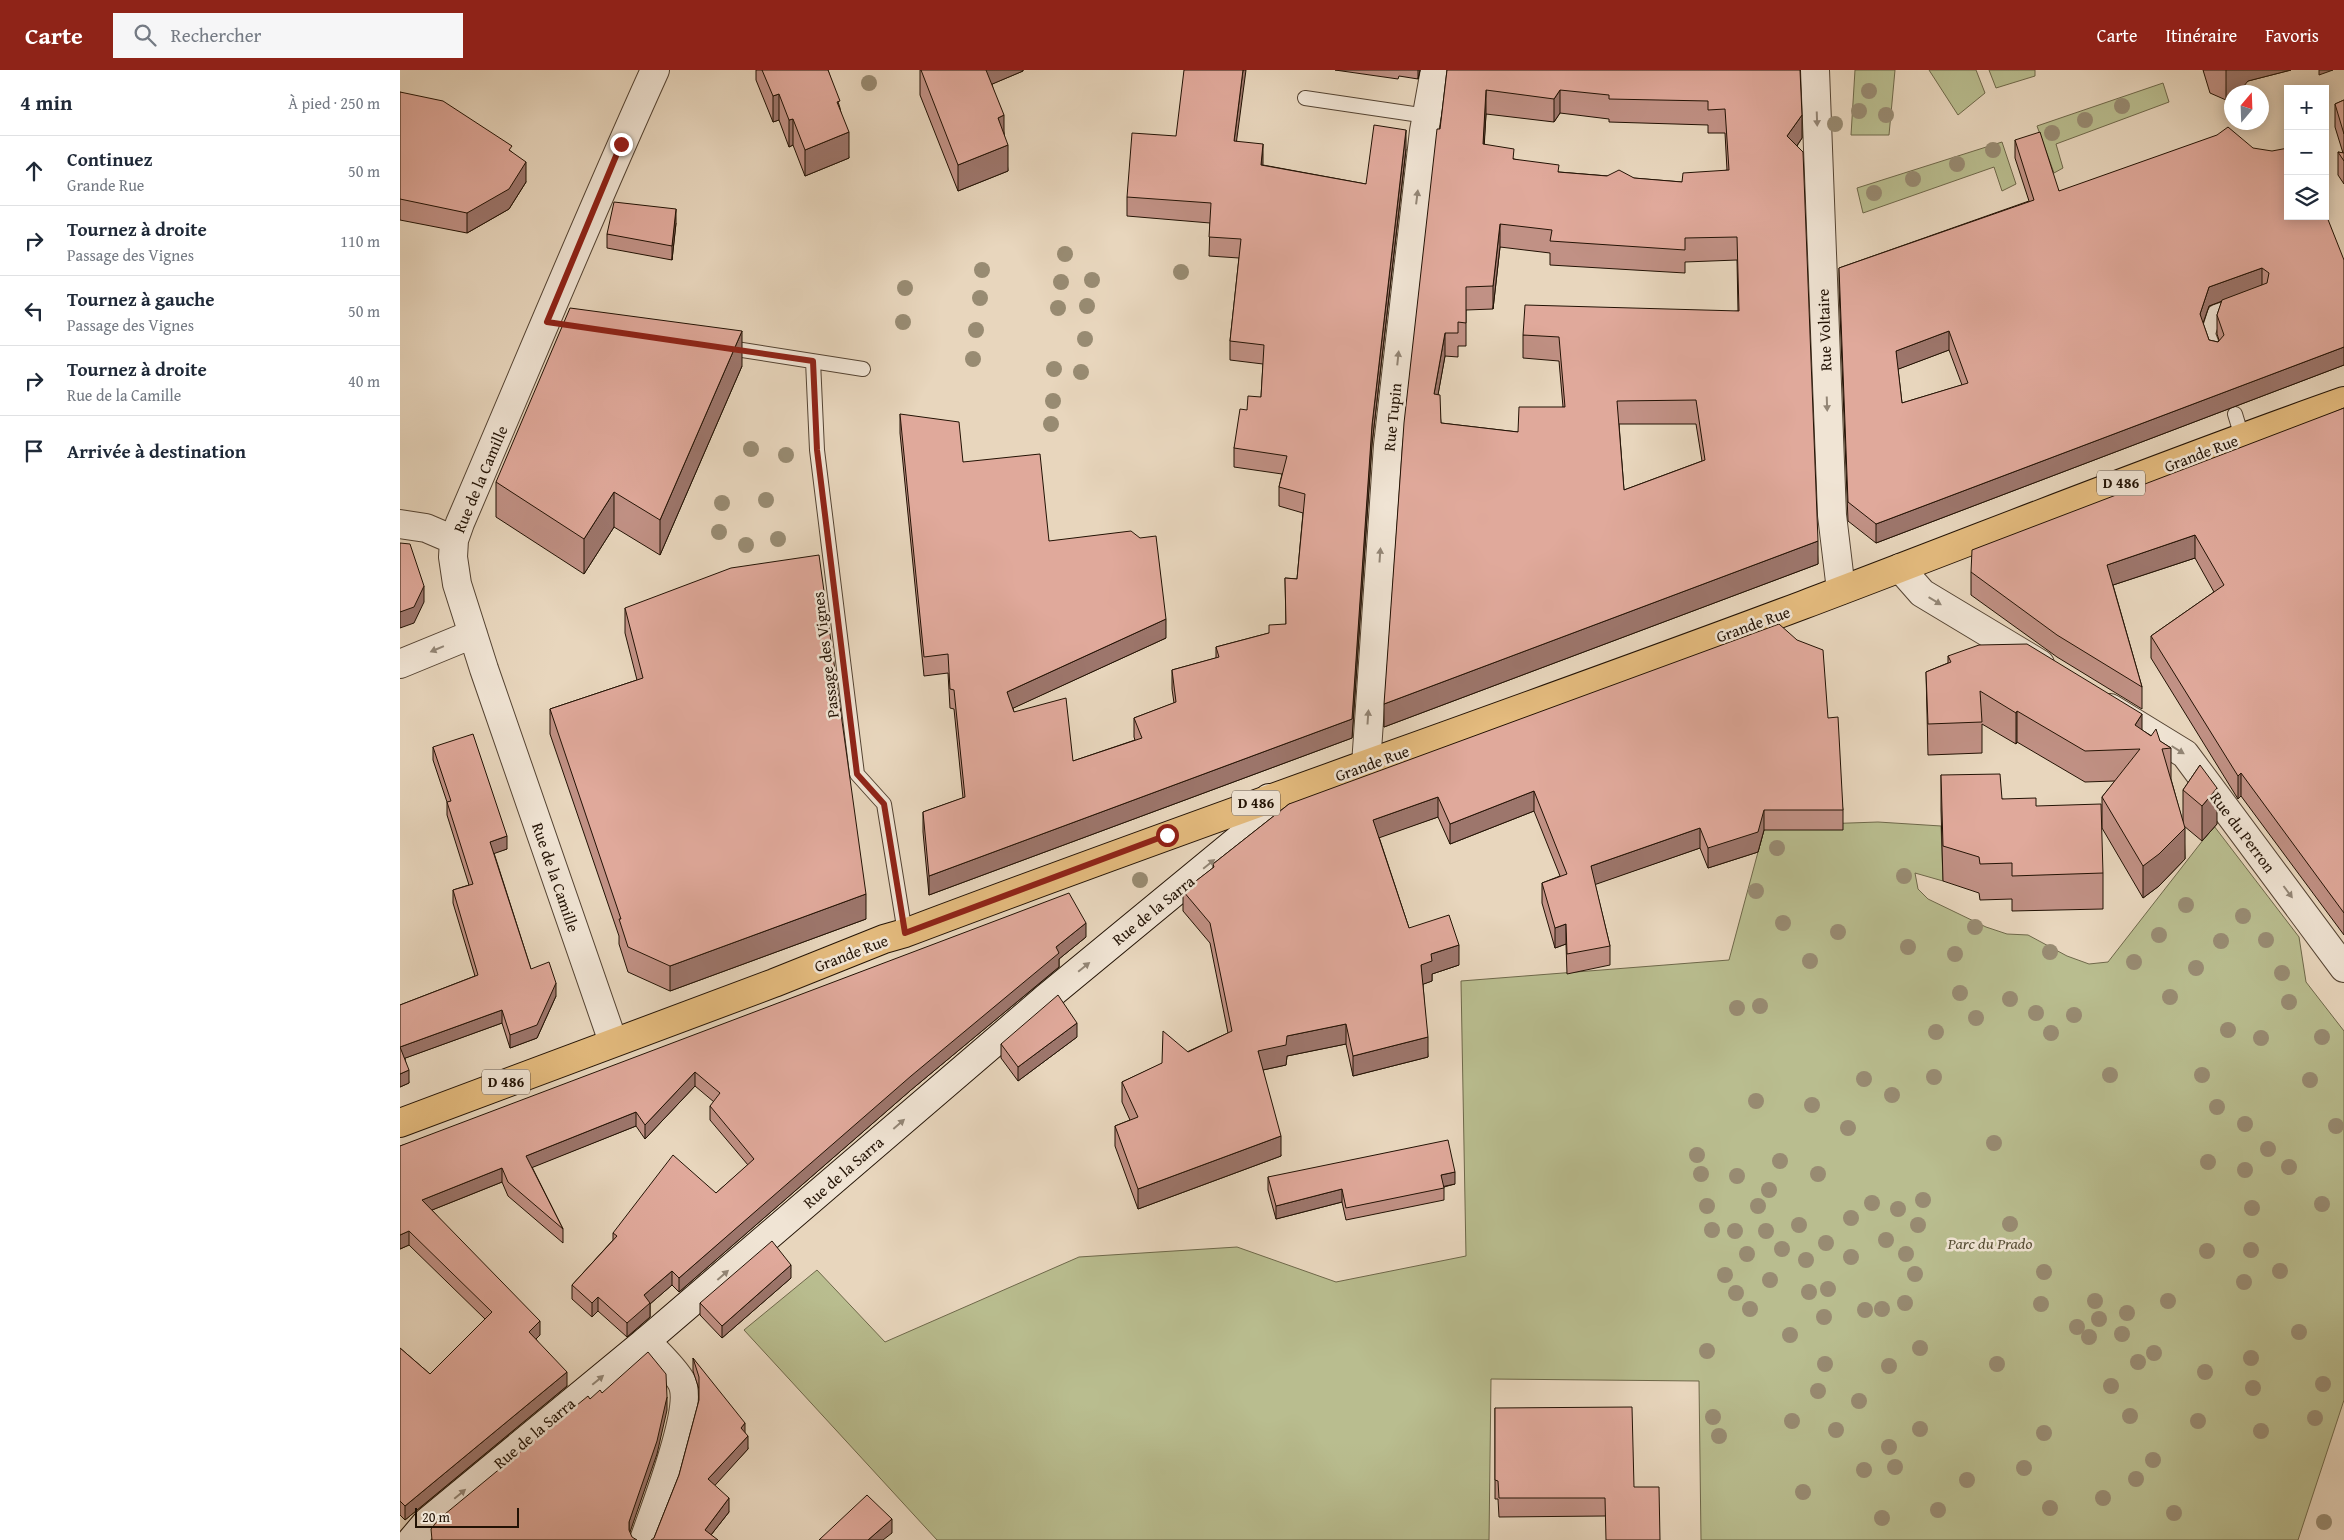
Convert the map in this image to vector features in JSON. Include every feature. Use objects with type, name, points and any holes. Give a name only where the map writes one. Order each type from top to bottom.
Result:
[{"type":"main road","name":"Grande Rue","points":[[400,1123],[774,982],[884,938],[905,933],[1099,859],[1269,798],[1366,766],[1900,568],[2239,425],[2344,401]]},
{"type":"street","name":"Rue de la Camille","points":[[613,1042],[473,634],[456,578],[453,557],[454,540],[555,323],[608,172],[655,70]]},
{"type":"street","name":"Rue Tupin","points":[[1366,766],[1388,445],[1427,116],[1435,70]]},
{"type":"street","name":"Rue Voltaire","points":[[1815,70],[1832,515],[1841,590]]},
{"type":"street","points":[[400,524],[426,528],[454,540]]},
{"type":"street","points":[[1900,568],[1922,592],[2058,676]]},
{"type":"street","points":[[400,664],[473,634]]},
{"type":"street","name":"Rue du Perron","points":[[2092,696],[2185,754],[2344,968]]},
{"type":"street","name":"Rue de la Sarra","points":[[412,1540],[428,1521],[646,1341],[1046,998],[1251,829],[1269,798]]},
{"type":"street","points":[[644,1540],[677,1442],[685,1406],[682,1382],[646,1341]]},
{"type":"lane","points":[[1305,98],[1427,116]]},
{"type":"lane","points":[[2215,352],[2208,334],[2215,312],[2252,298]]},
{"type":"lane","points":[[706,345],[862,369]]},
{"type":"lane","name":"Passage des Vignes","points":[[813,361],[817,450],[857,774],[884,804],[905,933]]},
{"type":"green space","points":[[1855,70],[1895,70],[1889,135],[1851,135]]},
{"type":"green space","points":[[1929,70],[1976,70],[1985,93],[1958,115]]},
{"type":"green space","points":[[1989,70],[2035,70],[2035,76],[1996,88]]},
{"type":"green space","points":[[2163,83],[2169,102],[2056,144],[2063,168],[2054,173],[2037,126]]},
{"type":"green space","points":[[2002,142],[2016,184],[2002,191],[1994,167],[1863,213],[1857,188]]},
{"type":"green space","name":"Parc du Prado","points":[[1878,822],[1941,826],[1943,881],[1915,873],[1918,889],[1928,899],[1986,927],[2007,934],[2028,935],[2067,956],[2089,964],[2108,962],[2214,826],[2299,937],[2306,982],[2344,1031],[2344,1400],[2298,1540],[1701,1540],[1699,1381],[1491,1379],[1489,1540],[937,1540],[744,1330],[817,1270],[885,1342],[1079,1257],[1237,1247],[1336,1282],[1466,1256],[1461,981],[1729,960],[1765,826]]},
{"type":"building","points":[[762,70],[828,70],[840,101],[837,102],[849,132],[805,150],[793,119],[789,120],[779,94],[773,96]]},
{"type":"building","points":[[921,70],[986,70],[1004,115],[998,118],[1008,145],[958,165]]},
{"type":"building","points":[[1184,70],[1243,70],[1234,141],[1263,144],[1261,165],[1366,184],[1374,125],[1406,130],[1372,425],[1352,719],[929,876],[923,812],[965,797],[954,690],[950,689],[948,654],[924,657],[900,414],[959,422],[963,462],[1040,454],[1049,541],[1131,531],[1140,538],[1156,536],[1166,619],[1007,692],[1014,712],[1066,698],[1073,761],[1142,738],[1134,718],[1176,702],[1172,670],[1219,657],[1216,647],[1269,633],[1269,625],[1286,624],[1285,578],[1297,579],[1305,494],[1279,487],[1287,456],[1234,448],[1240,409],[1247,410],[1248,396],[1261,397],[1264,345],[1230,341],[1241,239],[1209,237],[1211,203],[1127,197],[1132,133],[1176,136]]},
{"type":"building","points":[[1447,70],[1800,70],[1802,115],[1787,136],[1803,152],[1818,541],[1384,704],[1404,423],[1437,129],[1440,129]],"holes":[[[1486,90],[1554,99],[1560,90],[1609,95],[1609,99],[1708,101],[1708,110],[1725,109],[1729,170],[1683,173],[1682,182],[1634,178],[1619,170],[1607,176],[1558,172],[1559,165],[1513,159],[1514,149],[1483,144]],[[1500,224],[1552,230],[1550,241],[1685,250],[1685,238],[1737,237],[1739,311],[1525,305],[1523,335],[1559,337],[1565,407],[1519,407],[1518,432],[1441,423],[1440,395],[1434,394],[1445,333],[1458,333],[1458,322],[1466,323],[1466,287],[1493,286]],[[1696,400],[1705,460],[1624,490],[1617,401]]]},
{"type":"building","points":[[400,92],[443,101],[512,146],[509,150],[526,162],[509,189],[467,213],[400,199]]},
{"type":"building","points":[[2344,100],[2344,134],[2335,104]]},
{"type":"building","points":[[2224,130],[2232,130],[2253,148],[2272,151],[2284,149],[2284,220],[2328,220],[2344,260],[2344,347],[1876,524],[1848,502],[1839,268],[2034,200],[2015,140],[2040,132],[2059,191],[2217,135]],"holes":[[[2262,268],[2269,273],[2267,283],[2222,300],[2217,315],[2224,335],[2218,342],[2209,340],[2200,314],[2209,287]],[[1949,331],[1968,383],[1902,403],[1896,351]]]},
{"type":"building","points":[[2338,152],[2344,153],[2344,161]]},
{"type":"building","points":[[614,202],[676,209],[672,246],[607,234]]},
{"type":"building","points":[[570,308],[742,331],[660,520],[614,492],[584,539],[496,482]]},
{"type":"building","points":[[2344,408],[2344,913],[2241,773],[2238,776],[2151,636],[2224,585],[2195,535],[2107,565],[2142,687],[2057,635],[1971,572],[1972,550]]},
{"type":"building","points":[[400,543],[410,544],[424,586],[414,607],[400,612]]},
{"type":"building","points":[[819,555],[866,894],[670,966],[628,947],[619,919],[621,919],[550,709],[643,678],[625,608],[731,568]]},
{"type":"building","points":[[1779,624],[1797,640],[1823,650],[1828,718],[1838,717],[1843,810],[1764,810],[1758,832],[1708,848],[1700,828],[1591,866],[1610,946],[1567,954],[1566,924],[1555,928],[1542,883],[1567,874],[1534,791],[1450,824],[1438,797],[1373,820],[1409,928],[1449,915],[1459,945],[1431,954],[1432,961],[1421,965],[1428,1037],[1353,1056],[1346,1024],[1287,1036],[1286,1045],[1258,1051],[1281,1136],[1138,1189],[1115,1126],[1138,1117],[1122,1082],[1162,1063],[1163,1031],[1188,1052],[1232,1031],[1210,923],[1183,891],[1214,867],[1213,864],[1289,804]]},
{"type":"building","points":[[2027,644],[2142,714],[2135,725],[2151,736],[2156,729],[2160,741],[2171,748],[2162,749],[2185,828],[2159,854],[2143,866],[2102,797],[2140,749],[2085,751],[1980,691],[1982,722],[1928,724],[1926,672],[1951,662],[1948,656],[1979,645]]},
{"type":"building","points":[[473,734],[507,836],[490,842],[531,969],[549,962],[556,983],[537,1025],[510,1035],[502,1010],[400,1047],[400,1005],[478,975],[453,890],[473,884],[447,802],[451,801],[433,747]]},
{"type":"building","points":[[2200,765],[2217,788],[2202,806],[2183,790]]},
{"type":"building","points":[[2000,774],[2002,799],[2036,798],[2036,806],[2101,804],[2103,873],[2012,876],[2012,863],[1980,864],[1979,857],[1943,846],[1941,775]]},
{"type":"building","points":[[1069,893],[1086,923],[1056,947],[1059,953],[911,1076],[679,1278],[672,1271],[644,1295],[650,1303],[627,1323],[598,1297],[592,1303],[572,1285],[617,1236],[613,1233],[673,1155],[716,1193],[754,1159],[710,1106],[720,1093],[695,1072],[645,1125],[636,1112],[526,1156],[563,1229],[508,1182],[502,1168],[422,1200],[540,1321],[529,1332],[567,1372],[405,1506],[400,1501],[400,1348],[430,1374],[492,1312],[409,1231],[400,1235],[400,1146]]},
{"type":"building","points":[[1058,995],[1077,1023],[1018,1067],[1001,1044]]},
{"type":"building","points":[[400,1047],[409,1070],[400,1074]]},
{"type":"building","points":[[1448,1140],[1455,1172],[1441,1175],[1444,1188],[1346,1208],[1342,1189],[1276,1206],[1268,1177]]},
{"type":"building","points":[[772,1241],[791,1265],[722,1326],[700,1303]]},
{"type":"building","points":[[648,1352],[666,1374],[667,1397],[657,1441],[629,1522],[629,1530],[632,1537],[637,1540],[432,1540],[431,1529],[439,1519],[588,1396],[590,1399],[600,1390],[602,1393]]},
{"type":"building","points":[[693,1358],[745,1423],[741,1428],[748,1436],[708,1479],[729,1498],[705,1530],[718,1540],[651,1540],[654,1538],[679,1475],[699,1400],[699,1377]]},
{"type":"building","points":[[1632,1407],[1634,1487],[1659,1487],[1660,1540],[1606,1540],[1605,1498],[1499,1498],[1498,1481],[1495,1480],[1495,1408]]},
{"type":"building","points":[[867,1495],[892,1519],[868,1540],[819,1540]]},
{"type":"route","points":[[621,144],[547,322],[813,361],[817,450],[857,774],[884,804],[905,933],[1167,835]]}]
